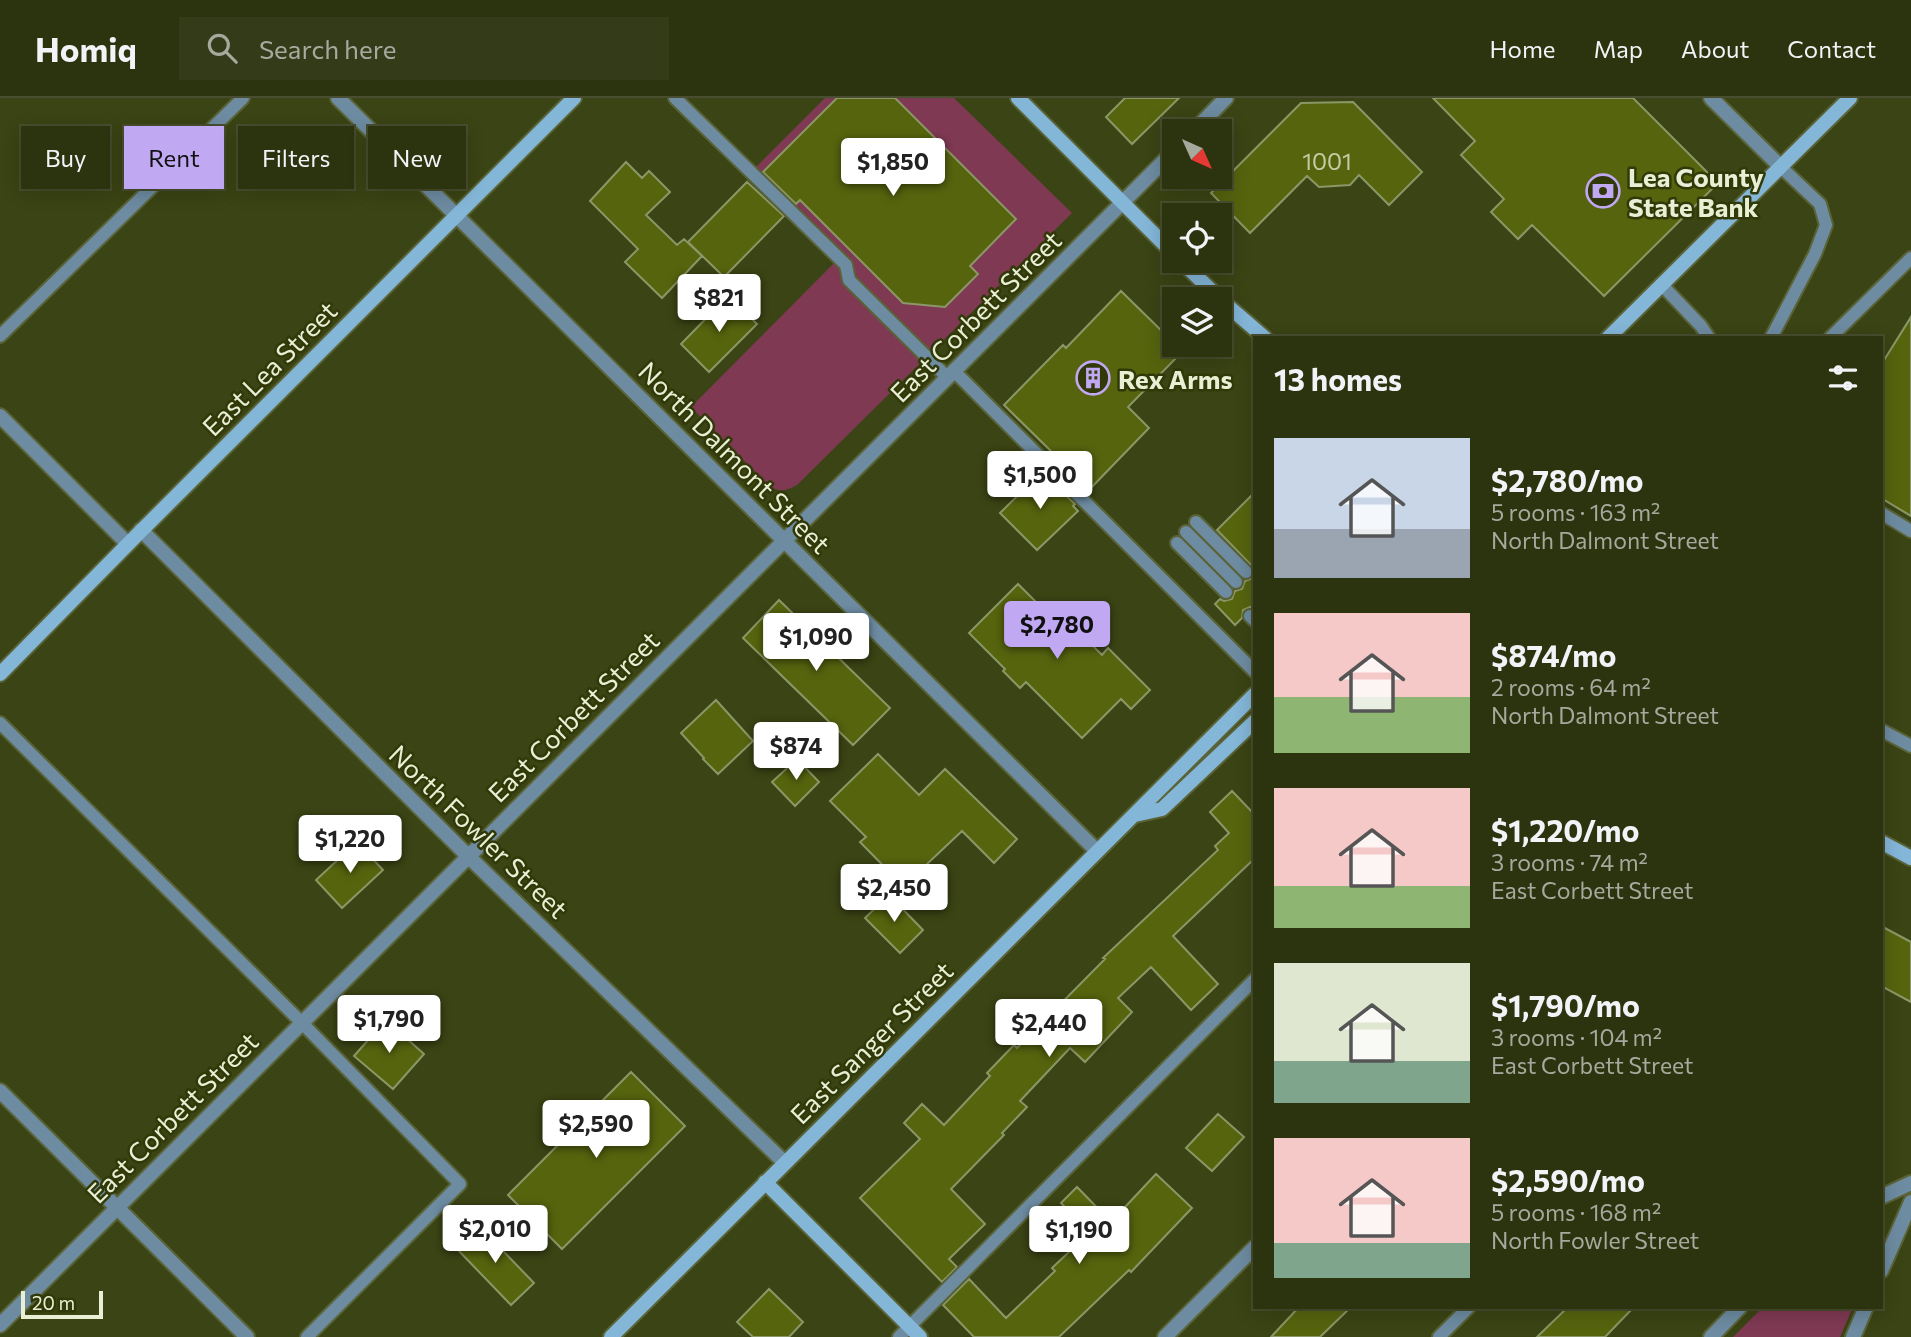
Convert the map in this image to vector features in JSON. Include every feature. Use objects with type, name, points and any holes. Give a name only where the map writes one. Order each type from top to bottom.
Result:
[{"type":"main road","name":"East Lea Street","points":[[0,674],[574,98]]},
{"type":"main road","points":[[1018,98],[1162,242]]},
{"type":"main road","points":[[1612,336],[1661,284],[1850,98]]},
{"type":"main road","points":[[1193,273],[1263,336]]},
{"type":"main road","name":"East Sanger Street","points":[[611,1337],[1253,696]]},
{"type":"main road","points":[[1133,815],[1162,809],[1253,723]]},
{"type":"main road","points":[[1883,843],[1911,858]]},
{"type":"main road","points":[[765,1182],[909,1334]]},
{"type":"street","name":"North Dalmont Street","points":[[338,98],[1097,851]]},
{"type":"street","points":[[1206,119],[1226,98]]},
{"type":"street","points":[[1711,98],[1781,167]]},
{"type":"street","name":"East Corbett Street","points":[[0,1325],[1162,163]]},
{"type":"street","points":[[0,416],[128,544]]},
{"type":"street","name":"North Fowler Street","points":[[141,530],[468,856],[785,1163]]},
{"type":"street","points":[[0,1091],[247,1337]]},
{"type":"street","points":[[1883,1196],[1911,1183]]},
{"type":"street","points":[[1883,1266],[1911,1202]]},
{"type":"street","points":[[1165,1337],[1253,1249]]},
{"type":"street","points":[[1711,1337],[1739,1309]]},
{"type":"street","points":[[1853,1337],[1865,1309]]},
{"type":"lane","points":[[0,336],[243,98]]},
{"type":"lane","points":[[675,98],[846,265],[849,280],[950,374],[1253,670]]},
{"type":"lane","points":[[1772,336],[1815,254],[1826,225],[1820,204],[1781,167]]},
{"type":"lane","points":[[1832,336],[1911,258]]},
{"type":"lane","points":[[1661,284],[1708,336]]},
{"type":"lane","points":[[1883,514],[1911,531]]},
{"type":"lane","points":[[1196,522],[1246,572]]},
{"type":"lane","points":[[1186,532],[1236,582]]},
{"type":"lane","points":[[1177,543],[1226,592]]},
{"type":"lane","points":[[0,723],[460,1184],[307,1337]]},
{"type":"lane","points":[[1883,731],[1911,746]]},
{"type":"lane","points":[[909,1334],[1253,981]]},
{"type":"lane","points":[[1439,1337],[1467,1309]]},
{"type":"shaded area","points":[[825,98],[954,98],[1072,213],[797,485],[779,490],[768,485],[691,407],[842,255],[755,168]]},
{"type":"shaded area","points":[[1761,1309],[1852,1309],[1840,1337],[1733,1337]]},
{"type":"building","points":[[837,98],[895,98],[1016,219],[970,266],[978,274],[945,307],[903,303],[800,200],[796,204],[763,172]]},
{"type":"building","points":[[1125,98],[1179,98],[1132,144],[1106,117]]},
{"type":"building","name":"Lea County State Bank","points":[[1433,98],[1633,98],[1718,183],[1604,296],[1532,225],[1518,239],[1491,212],[1504,199],[1461,155],[1475,141]]},
{"type":"building","points":[[1353,102],[1422,172],[1389,205],[1359,175],[1350,185],[1319,187],[1307,176],[1250,233],[1232,215],[1232,203],[1221,203],[1211,193],[1215,189],[1232,189],[1232,172],[1301,103]]},
{"type":"building","points":[[626,162],[642,178],[649,171],[670,192],[646,215],[677,245],[684,239],[702,256],[662,298],[625,262],[638,249],[590,201]]},
{"type":"building","points":[[747,182],[784,216],[724,277],[688,242]]},
{"type":"building","name":"Rex Arms","points":[[1121,291],[1162,331],[1162,357],[1177,357],[1128,407],[1149,428],[1087,492],[1055,459],[1057,457],[1004,405],[1063,345],[1066,348]]},
{"type":"building","points":[[728,296],[757,324],[709,372],[681,344]]},
{"type":"building","points":[[1911,317],[1911,516],[1883,499],[1883,362]]},
{"type":"building","points":[[1042,472],[1075,504],[1073,506],[1078,511],[1037,550],[1000,513]]},
{"type":"building","points":[[1253,494],[1253,567],[1252,566],[1217,530]]},
{"type":"building","points":[[1253,578],[1253,606],[1243,610],[1242,618],[1235,625],[1215,604],[1220,599],[1232,599],[1235,591],[1242,589],[1245,581]]},
{"type":"building","points":[[1018,584],[1048,614],[1055,608],[1102,655],[1108,648],[1150,690],[1131,709],[1121,699],[1082,738],[1026,682],[1020,688],[969,633]]},
{"type":"building","points":[[779,600],[890,708],[853,745],[743,638]]},
{"type":"building","points":[[716,700],[753,741],[718,774],[681,733]]},
{"type":"building","points":[[878,754],[919,795],[945,769],[1017,839],[994,863],[962,831],[927,864],[935,873],[912,895],[860,842],[866,837],[830,801]]},
{"type":"building","points":[[797,759],[819,782],[795,806],[772,782]]},
{"type":"building","points":[[1232,791],[1253,813],[1253,860],[1173,936],[1218,984],[1191,1010],[1151,967],[1118,998],[1132,1012],[1085,1062],[1070,1048],[1020,1101],[1027,1107],[1002,1133],[1004,1135],[951,1189],[985,1224],[949,1259],[957,1267],[942,1282],[860,1198],[920,1139],[904,1123],[922,1104],[944,1125],[990,1076],[987,1073],[1014,1045],[1017,1048],[1105,959],[1103,958],[1218,850],[1215,846],[1229,833],[1210,812]]},
{"type":"building","points":[[357,842],[383,870],[342,908],[316,880]]},
{"type":"building","points":[[889,895],[923,930],[900,953],[865,918]]},
{"type":"building","points":[[1883,927],[1911,942],[1911,1002],[1883,987]]},
{"type":"building","points":[[386,1020],[424,1054],[393,1089],[354,1056]]},
{"type":"building","points":[[631,1072],[685,1126],[562,1249],[508,1195]]},
{"type":"building","points":[[1218,1114],[1244,1137],[1212,1171],[1186,1148]]},
{"type":"building","points":[[1156,1174],[1192,1208],[1131,1272],[1129,1270],[1059,1337],[974,1337],[943,1305],[969,1279],[1006,1318],[1055,1271],[1052,1268],[1070,1251],[1058,1239],[1078,1220],[1061,1203],[1077,1187],[1111,1222]]},
{"type":"building","points":[[478,1225],[534,1283],[511,1305],[456,1248]]},
{"type":"building","points":[[769,1289],[803,1322],[789,1337],[753,1337],[737,1322]]},
{"type":"building","points":[[1297,1309],[1349,1309],[1320,1337],[1271,1337]]},
{"type":"building","points":[[1566,1309],[1632,1309],[1605,1337],[1537,1337]]},
{"type":"place","name":"Lea County State Bank","points":[[1603,191]]},
{"type":"place","name":"Rex Arms","points":[[1093,378]]}]
